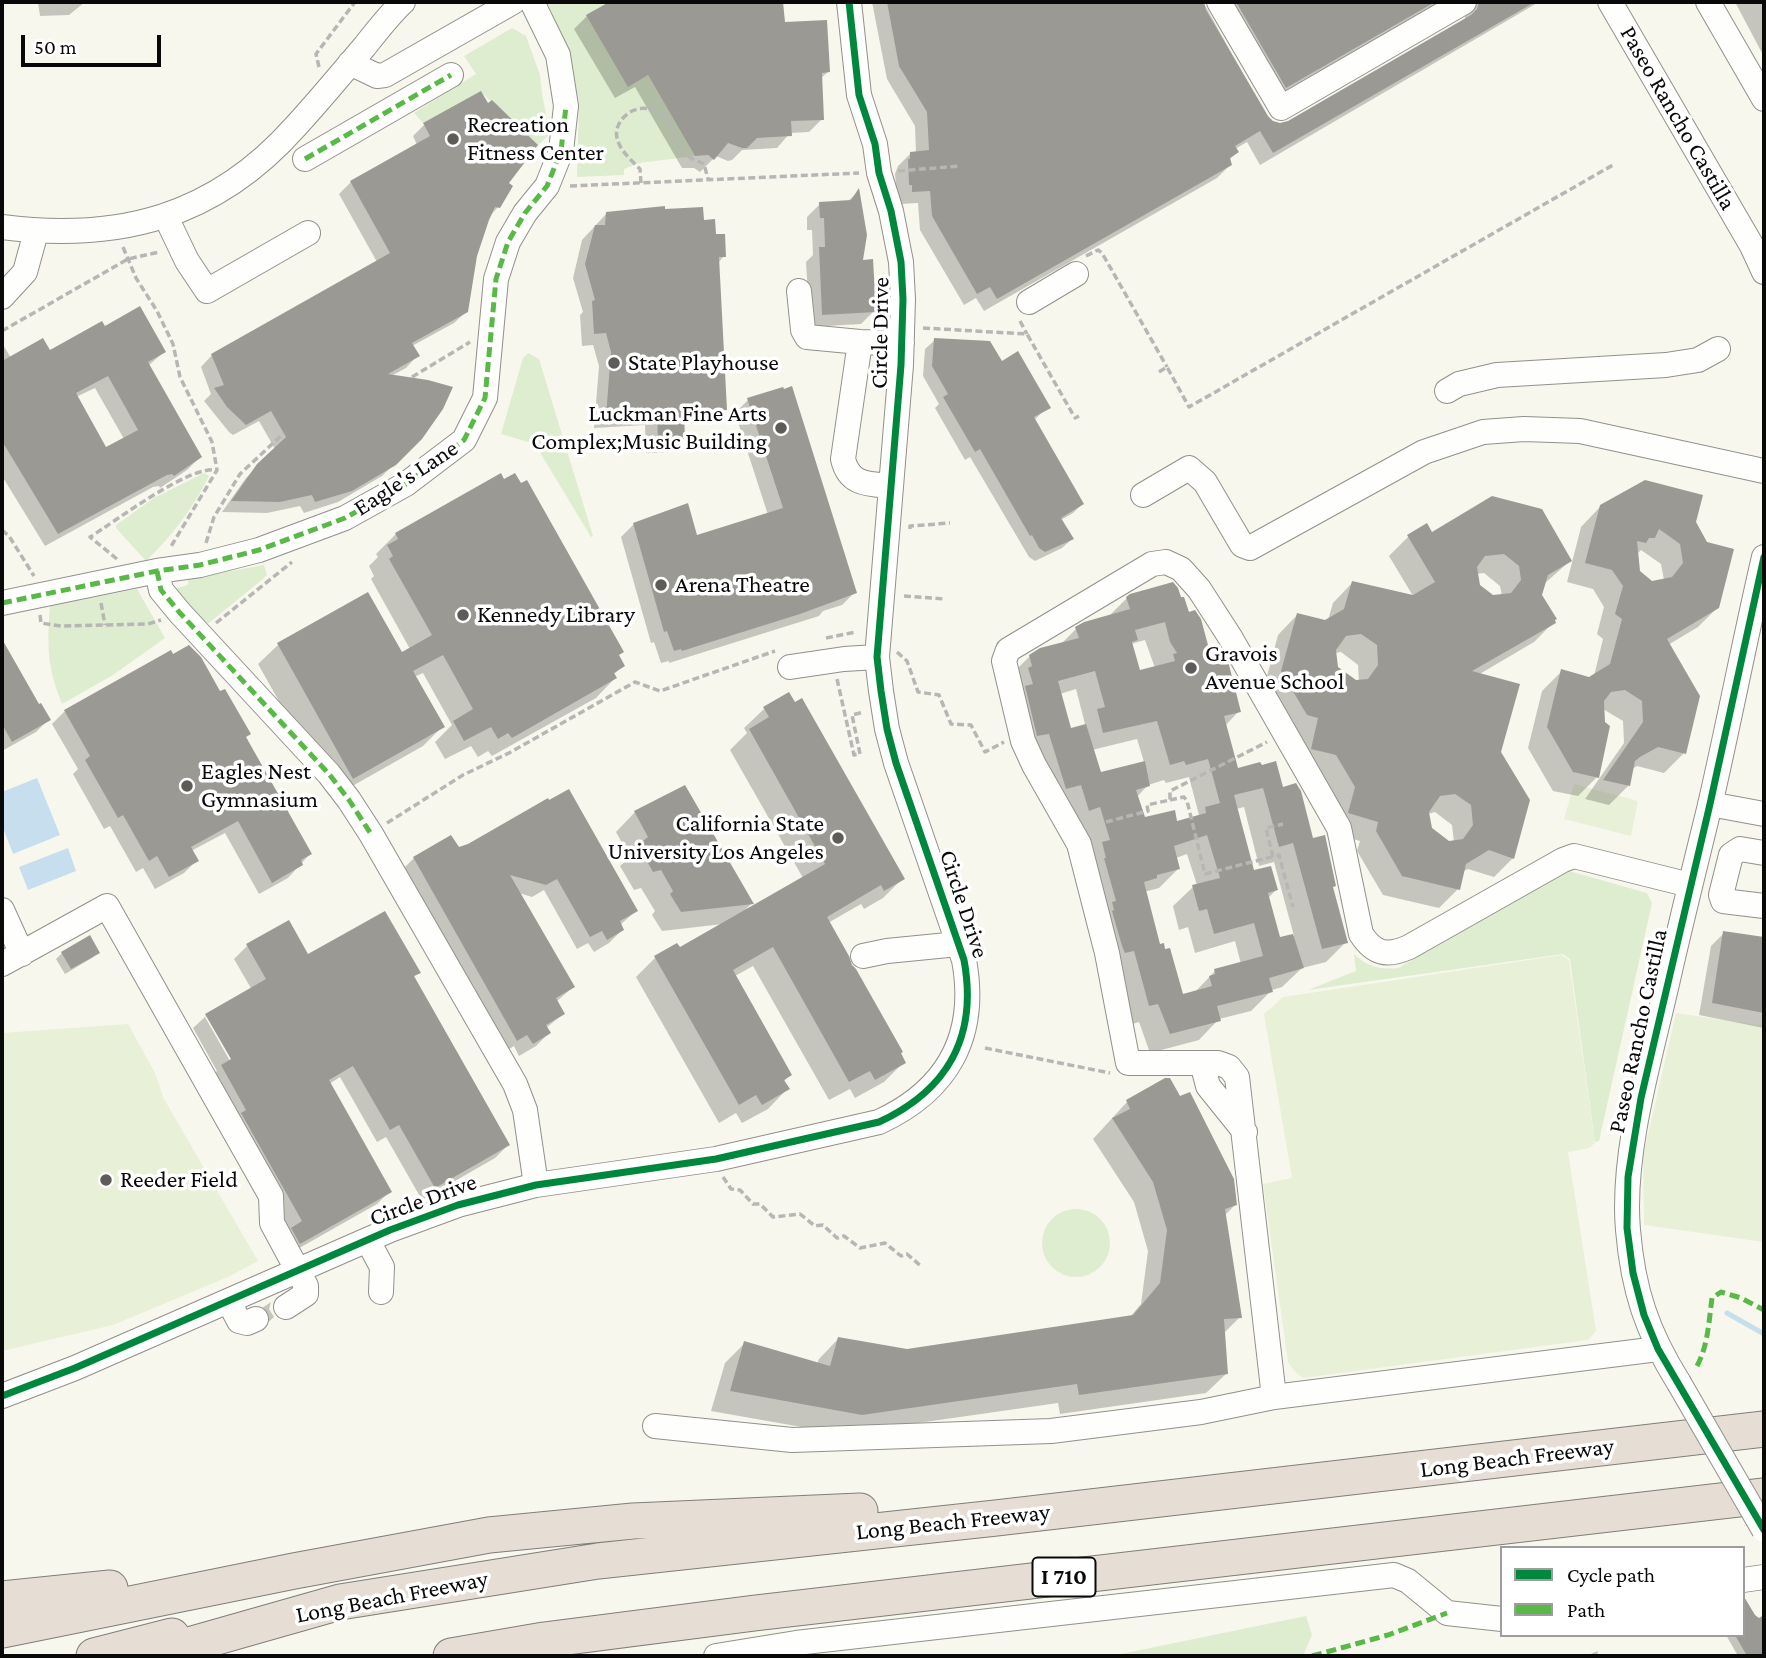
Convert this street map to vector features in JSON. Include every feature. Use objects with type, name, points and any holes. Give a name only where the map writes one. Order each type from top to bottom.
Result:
[{"type":"highway","name":"Long Beach Freeway","points":[[150,1656],[340,1602],[598,1561],[1764,1429]]},
{"type":"highway","name":"I 710","points":[[451,1656],[544,1640],[782,1610],[1764,1496]]},
{"type":"highway","points":[[2,1630],[489,1535],[633,1521],[847,1511],[996,1518]]},
{"type":"highway","points":[[2,1599],[295,1571]]},
{"type":"highway","points":[[94,1656],[235,1619],[340,1602]]},
{"type":"street","points":[[2,227],[36,232],[116,227],[166,217],[218,193],[263,160],[294,129],[402,2]]},
{"type":"street","points":[[350,64],[377,76],[385,75],[513,2]]},
{"type":"street","name":"Eagle's Lane","points":[[2,603],[147,573],[200,565],[259,550],[345,518],[406,484],[464,440],[485,398],[496,279],[508,242],[525,213],[547,186],[561,151],[566,106],[558,55],[532,2]]},
{"type":"street","name":"Circle Drive","points":[[2,1396],[75,1368],[390,1230],[458,1205],[536,1185],[716,1159],[879,1122],[901,1112],[921,1098],[936,1083],[950,1062],[967,1015],[969,987],[958,944],[896,763],[887,729],[885,653],[891,486],[903,299],[901,262],[891,211],[879,173],[876,144],[859,95],[849,2]]},
{"type":"street","points":[[1219,2],[1281,108],[1464,2]]},
{"type":"street","name":"Paseo Rancho Castilla","points":[[1610,2],[1758,253],[1764,272]]},
{"type":"street","points":[[1708,2],[1764,99]]},
{"type":"street","points":[[305,159],[451,75]]},
{"type":"street","points":[[166,217],[187,261],[207,291],[308,233]]},
{"type":"street","points":[[3,293],[25,272],[36,232]]},
{"type":"street","points":[[1022,308],[1080,266]]},
{"type":"street","points":[[799,291],[803,330],[807,337],[860,342],[902,342]]},
{"type":"street","points":[[860,342],[843,459],[845,470],[852,478],[870,484],[891,486]]},
{"type":"street","points":[[1447,391],[1459,384],[1497,375],[1666,365],[1698,360],[1718,349]]},
{"type":"street","points":[[1143,495],[1189,468],[1205,482],[1242,545],[1250,548],[1424,452],[1483,432],[1524,429],[1580,431],[1764,471]]},
{"type":"street","name":"Paseo Rancho Castilla","points":[[1764,557],[1757,622],[1690,885],[1641,1098],[1628,1177],[1628,1228],[1633,1273],[1644,1315],[1658,1349],[1764,1530]]},
{"type":"street","points":[[1274,1397],[1237,1077],[1230,1067],[1218,1063],[1128,1063],[1107,953],[1079,844],[1023,741],[1004,661],[1008,650],[1152,564],[1166,562],[1181,569],[1199,589],[1339,828],[1361,934],[1369,947],[1386,954],[1409,947],[1574,856],[1690,885]]},
{"type":"street","points":[[147,573],[180,613],[329,774],[371,834],[515,1084],[525,1110],[536,1185]]},
{"type":"street","points":[[790,667],[885,653]]},
{"type":"street","points":[[1710,804],[1764,814]]},
{"type":"street","points":[[1764,853],[1740,849],[1731,855],[1721,895],[1723,901],[1764,906]]},
{"type":"street","points":[[2,910],[12,959],[107,906],[271,1196],[272,1223],[306,1286],[306,1294],[286,1307]]},
{"type":"street","points":[[863,956],[958,944]]},
{"type":"street","points":[[368,1241],[382,1267],[381,1292]]},
{"type":"street","points":[[229,1302],[239,1321],[247,1323],[257,1320]]},
{"type":"street","points":[[654,1426],[793,1440],[1051,1431],[1201,1412],[1274,1397],[1658,1349]]},
{"type":"street","points":[[716,1656],[796,1643],[1394,1575],[1408,1581],[1447,1613],[1500,1619]]},
{"type":"street","points":[[1745,1580],[1764,1577]]},
{"type":"path","points":[[319,68],[316,54],[355,2]]},
{"type":"path","points":[[641,184],[640,169],[618,144],[617,131],[622,119],[631,111],[642,108],[661,113],[670,122],[677,144],[687,156],[704,164],[708,179]]},
{"type":"path","points":[[1080,266],[1098,250],[1102,253],[1189,407],[1613,165]]},
{"type":"path","points":[[547,186],[879,173],[960,166]]},
{"type":"path","points":[[116,227],[128,259],[173,344],[180,377],[212,442],[217,470],[147,573],[90,537],[167,488],[211,469],[217,470]]},
{"type":"path","points":[[2,331],[128,259],[159,252]]},
{"type":"path","points":[[1022,308],[1027,334],[1075,418],[1079,416]]},
{"type":"path","points":[[2,319],[7,328]]},
{"type":"path","points":[[932,328],[1027,334]]},
{"type":"path","points":[[412,377],[493,329]]},
{"type":"path","points":[[1159,372],[1167,367]]},
{"type":"path","points":[[200,565],[214,517],[240,474],[284,433]]},
{"type":"path","points":[[909,536],[910,526],[950,523]]},
{"type":"path","points":[[2,530],[9,536],[40,594],[41,622],[61,625],[148,624],[180,613]]},
{"type":"path","points":[[201,636],[294,560]]},
{"type":"path","points":[[898,595],[944,599]]},
{"type":"path","points":[[821,639],[856,632]]},
{"type":"path","points":[[371,834],[463,775],[509,753],[635,682],[660,691],[781,649],[790,667]]},
{"type":"path","points":[[885,653],[907,661],[919,692],[939,695],[951,724],[971,725],[985,752],[1004,742]]},
{"type":"path","points":[[836,676],[854,755],[860,754],[852,715],[866,711]]},
{"type":"path","points":[[1170,800],[1170,791],[1284,733]]},
{"type":"path","points":[[1106,822],[1148,811],[1147,806],[1184,797],[1205,874],[1279,855],[1293,906]]},
{"type":"path","points":[[1273,856],[1266,828],[1283,824]]},
{"type":"path","points":[[985,1048],[1112,1073],[1112,1062]]},
{"type":"path","points":[[718,1171],[732,1189],[740,1190],[773,1217],[800,1213],[815,1226],[823,1225],[837,1238],[844,1236],[860,1248],[885,1243],[901,1256],[907,1254],[922,1267]]},
{"type":"green space","points":[[547,2],[606,3],[587,15],[628,86],[648,75],[695,156],[639,163],[624,169],[624,175],[577,177],[579,101],[566,44]]},
{"type":"green space","points":[[512,28],[526,36],[540,75],[550,134],[538,145],[482,93],[423,123],[414,113],[476,74],[464,56]]},
{"type":"green space","points":[[528,353],[539,359],[593,536],[591,537],[535,444],[501,434],[523,358]]},
{"type":"green space","points":[[204,473],[209,476],[189,510],[165,542],[146,561],[116,525],[154,498]]},
{"type":"green space","points":[[264,565],[267,575],[209,623],[205,623],[173,589],[188,585],[188,579]]},
{"type":"green space","points":[[137,589],[165,638],[113,675],[62,704],[49,656],[50,606]]},
{"type":"green space","points":[[1574,784],[1638,801],[1631,836],[1564,819]]},
{"type":"green space","points":[[1569,871],[1647,893],[1652,903],[1599,1141],[1595,1142],[1570,959],[1563,954],[1308,990],[1356,971],[1354,954],[1374,967],[1398,968]]},
{"type":"green space","points":[[1562,955],[1569,960],[1595,1143],[1589,1148],[1568,1152],[1596,1331],[1588,1340],[1303,1378],[1288,1362],[1263,1184],[1292,1178],[1264,1014],[1283,997]]},
{"type":"green space","points":[[1676,1013],[1764,1026],[1764,1242],[1644,1225],[1643,1156]]},
{"type":"green space","name":"Reeder Field","points":[[128,1024],[155,1073],[164,1099],[258,1261],[228,1277],[113,1325],[2,1351],[2,1033]]},
{"type":"green space","points":[[1076,1209],[1089,1212],[1100,1219],[1107,1230],[1110,1243],[1107,1256],[1100,1267],[1089,1274],[1076,1277],[1063,1274],[1052,1267],[1045,1256],[1042,1243],[1045,1230],[1052,1219],[1063,1212]]},
{"type":"green space","points":[[1306,1616],[1312,1635],[1303,1656],[1111,1656]]},
{"type":"water","points":[[37,778],[60,835],[13,854],[2,825],[2,792]]},
{"type":"water","points":[[68,848],[76,871],[28,890],[19,867]]},
{"type":"building","points":[[609,2],[783,2],[785,22],[827,20],[830,72],[822,73],[824,120],[791,121],[792,136],[757,138],[747,148],[728,143],[714,160],[708,155],[695,156],[648,75],[628,87],[586,15]]},
{"type":"building","points":[[887,2],[1204,2],[1206,10],[1268,116],[1280,123],[1288,121],[1471,15],[1479,2],[1535,2],[1273,153],[1260,131],[1235,146],[1239,152],[1230,158],[1232,165],[997,299],[990,287],[977,294],[932,216],[930,191],[912,192],[912,185],[909,185],[910,152],[929,150],[927,112],[899,66]]},
{"type":"building","points":[[1236,2],[1435,2],[1286,88]]},
{"type":"building","points":[[481,91],[488,103],[492,100],[538,145],[509,183],[513,186],[500,208],[495,207],[489,220],[477,256],[468,312],[412,343],[420,356],[388,374],[453,387],[443,409],[422,439],[396,465],[352,491],[315,502],[312,495],[280,502],[231,501],[257,464],[286,437],[271,411],[246,425],[227,407],[214,388],[224,385],[211,354],[390,253],[350,181],[430,136],[423,123]]},
{"type":"building","points":[[859,188],[867,235],[863,260],[873,259],[876,312],[822,315],[819,247],[825,247],[824,218],[820,218],[819,202],[851,200]]},
{"type":"building","points":[[665,206],[665,209],[703,207],[704,220],[715,219],[716,234],[725,234],[726,257],[719,257],[727,410],[684,412],[685,439],[658,441],[657,413],[606,416],[611,352],[606,333],[594,334],[592,301],[595,300],[585,264],[595,225],[605,225],[606,212]]},
{"type":"building","points":[[140,306],[166,352],[148,362],[202,457],[174,476],[167,475],[58,534],[2,441],[2,361],[43,338],[50,350],[102,321],[105,326]],"holes":[[[108,376],[138,430],[106,447],[76,393]]]},
{"type":"building","points":[[934,338],[990,341],[1002,361],[1018,351],[1051,408],[1034,417],[1084,504],[1061,518],[1074,539],[1045,552],[1039,548],[1032,535],[1030,536],[980,449],[975,452],[943,397],[948,394],[932,366]]},
{"type":"building","points":[[792,386],[857,593],[800,614],[682,651],[674,651],[667,631],[664,632],[633,523],[688,503],[697,535],[783,508],[747,398]]},
{"type":"building","name":"Kennedy Library","points":[[501,473],[504,479],[515,473],[521,483],[527,480],[624,652],[619,655],[625,666],[614,673],[617,678],[512,738],[508,733],[498,739],[491,727],[464,741],[453,721],[473,709],[443,655],[413,671],[445,727],[353,779],[277,643],[368,592],[402,652],[432,635],[389,559],[393,556],[387,545],[398,539],[395,533]]},
{"type":"building","points":[[1645,480],[1703,495],[1696,522],[1707,542],[1734,549],[1719,608],[1667,639],[1700,696],[1686,754],[1658,747],[1640,757],[1635,761],[1630,786],[1603,780],[1643,722],[1642,701],[1625,690],[1611,692],[1604,701],[1605,722],[1610,726],[1599,778],[1573,772],[1547,727],[1561,669],[1589,677],[1610,664],[1622,619],[1615,614],[1623,586],[1612,570],[1585,563],[1600,505]],"holes":[[[1659,529],[1680,544],[1683,563],[1672,577],[1652,581],[1640,571],[1637,541],[1646,543],[1649,538],[1655,538]]]},
{"type":"building","points":[[1492,496],[1542,509],[1572,561],[1548,575],[1542,595],[1557,619],[1556,623],[1472,671],[1520,684],[1501,752],[1530,800],[1514,859],[1489,850],[1466,864],[1460,890],[1402,876],[1376,831],[1378,822],[1348,813],[1355,787],[1336,755],[1311,749],[1318,718],[1307,715],[1281,671],[1297,613],[1325,620],[1344,609],[1352,581],[1413,595],[1435,582],[1407,535],[1427,523],[1432,532]],"holes":[[[1504,554],[1519,566],[1521,580],[1511,593],[1493,595],[1480,585],[1477,567],[1485,556]],[[1361,634],[1377,645],[1378,665],[1368,679],[1356,680],[1338,667],[1336,650],[1346,636]],[[1455,794],[1471,805],[1473,825],[1463,839],[1449,841],[1432,828],[1429,812],[1440,796]]]},
{"type":"building","points":[[1173,582],[1181,597],[1184,597],[1189,612],[1195,610],[1201,619],[1212,660],[1224,657],[1229,665],[1241,712],[1224,716],[1238,768],[1276,761],[1283,787],[1296,783],[1301,791],[1313,838],[1325,835],[1336,886],[1333,887],[1348,943],[1322,949],[1293,843],[1279,847],[1263,788],[1234,795],[1254,870],[1271,866],[1278,890],[1268,893],[1280,937],[1293,934],[1304,968],[1269,978],[1273,992],[1217,1006],[1221,1021],[1170,1034],[1158,1004],[1149,1006],[1134,951],[1125,953],[1122,946],[1112,911],[1112,902],[1116,901],[1102,842],[1110,840],[1100,807],[1089,811],[1081,785],[1066,789],[1049,734],[1037,736],[1025,686],[1033,684],[1028,668],[1032,666],[1029,655],[1040,648],[1079,638],[1075,627],[1084,622],[1130,609],[1126,597]],"holes":[[[1165,622],[1170,642],[1177,653],[1173,654],[1175,661],[1140,670],[1132,642],[1138,640],[1135,630]],[[1095,671],[1105,707],[1097,709],[1103,733],[1157,721],[1170,765],[1184,761],[1186,765],[1208,759],[1220,803],[1205,807],[1206,813],[1177,821],[1175,810],[1145,817],[1136,790],[1150,786],[1145,761],[1101,772],[1086,724],[1071,728],[1058,681]],[[1207,835],[1220,878],[1192,885],[1199,911],[1207,909],[1214,934],[1254,923],[1263,956],[1214,969],[1215,974],[1209,976],[1212,986],[1183,994],[1170,948],[1165,949],[1164,943],[1160,944],[1144,882],[1157,878],[1157,875],[1180,869],[1174,846]]]},
{"type":"building","points":[[2,639],[51,720],[12,742],[2,724]]},
{"type":"building","name":"Eagles Nest Gymnasium","points":[[189,645],[201,657],[220,691],[225,689],[251,734],[246,737],[312,854],[301,860],[303,865],[272,883],[238,821],[191,847],[199,861],[169,877],[157,856],[149,861],[123,815],[118,818],[85,760],[90,756],[64,710],[171,650],[173,654]]},
{"type":"building","points":[[789,692],[795,702],[802,698],[905,879],[884,891],[881,885],[827,917],[903,1052],[901,1053],[906,1063],[875,1080],[870,1071],[849,1082],[773,947],[733,970],[792,1075],[784,1080],[790,1089],[762,1105],[756,1095],[739,1105],[654,956],[677,943],[680,947],[825,864],[749,729],[769,717],[763,707]]},
{"type":"building","points":[[685,785],[754,904],[681,912],[670,894],[673,891],[661,870],[653,872],[638,845],[648,837],[634,811]]},
{"type":"building","points":[[569,789],[638,911],[620,921],[624,930],[607,940],[602,931],[590,937],[557,879],[546,885],[510,875],[575,987],[556,998],[565,1014],[546,1025],[551,1033],[533,1044],[527,1035],[517,1041],[413,857],[451,835],[459,847],[468,844],[548,798],[549,800]]},
{"type":"building","points":[[385,911],[421,973],[414,976],[510,1145],[435,1188],[399,1125],[390,1130],[353,1066],[329,1080],[392,1192],[300,1244],[291,1228],[302,1221],[241,1113],[246,1110],[221,1065],[231,1059],[205,1014],[266,979],[246,944],[289,920],[308,954]]},
{"type":"building","points":[[1723,931],[1764,937],[1764,1013],[1712,1003]]},
{"type":"building","points":[[90,935],[100,953],[71,969],[61,952]]},
{"type":"building","points":[[1165,1078],[1170,1078],[1180,1096],[1190,1092],[1234,1179],[1237,1205],[1225,1209],[1242,1318],[1224,1319],[1228,1374],[1079,1395],[1077,1384],[862,1415],[730,1391],[744,1341],[830,1366],[838,1337],[907,1349],[1133,1315],[1160,1283],[1167,1230],[1153,1182],[1112,1118],[1130,1109],[1126,1100]]},
{"type":"building","points":[[1745,1598],[1755,1615],[1759,1618],[1764,1615],[1764,1656],[1747,1656],[1736,1637],[1745,1637]]},
{"type":"waterway","points":[[1727,1313],[1764,1334]]},
{"type":"marked path","points":[[305,159],[451,75]]},
{"type":"marked path","points":[[2,603],[157,571],[200,565],[259,550],[345,518],[406,484],[464,440],[485,398],[496,279],[508,242],[525,213],[547,186],[561,151],[566,106]]},
{"type":"marked path","points":[[157,571],[161,590],[329,774],[371,834]]},
{"type":"marked path","points":[[1697,1366],[1706,1341],[1712,1298],[1721,1292],[1741,1298],[1764,1310]]},
{"type":"marked path","points":[[1312,1656],[1388,1635],[1447,1613]]},
{"type":"cycle path","points":[[2,1396],[75,1368],[390,1230],[458,1205],[536,1185],[716,1159],[879,1122],[923,1094],[940,1077],[953,1058],[966,1013],[964,960],[896,763],[887,729],[877,657],[901,365],[903,299],[901,262],[891,211],[879,173],[875,144],[859,95],[849,2]]},
{"type":"cycle path","points":[[1764,557],[1710,804],[1641,1098],[1628,1177],[1627,1228],[1633,1273],[1644,1315],[1658,1349],[1764,1530]]},
{"type":"place","name":"Recreation Fitness Center","points":[[453,139]]},
{"type":"place","name":"State Playhouse","points":[[614,363]]},
{"type":"place","name":"Luckman Fine Arts Complex;Music Building","points":[[781,428]]},
{"type":"place","name":"Arena Theatre","points":[[661,585]]},
{"type":"place","name":"Kennedy Library","points":[[463,615]]},
{"type":"place","name":"Gravois Avenue School","points":[[1191,668]]},
{"type":"place","name":"Eagles Nest Gymnasium","points":[[187,786]]},
{"type":"place","name":"California State University Los Angeles","points":[[838,838]]},
{"type":"place","name":"Reeder Field","points":[[106,1180]]}]
